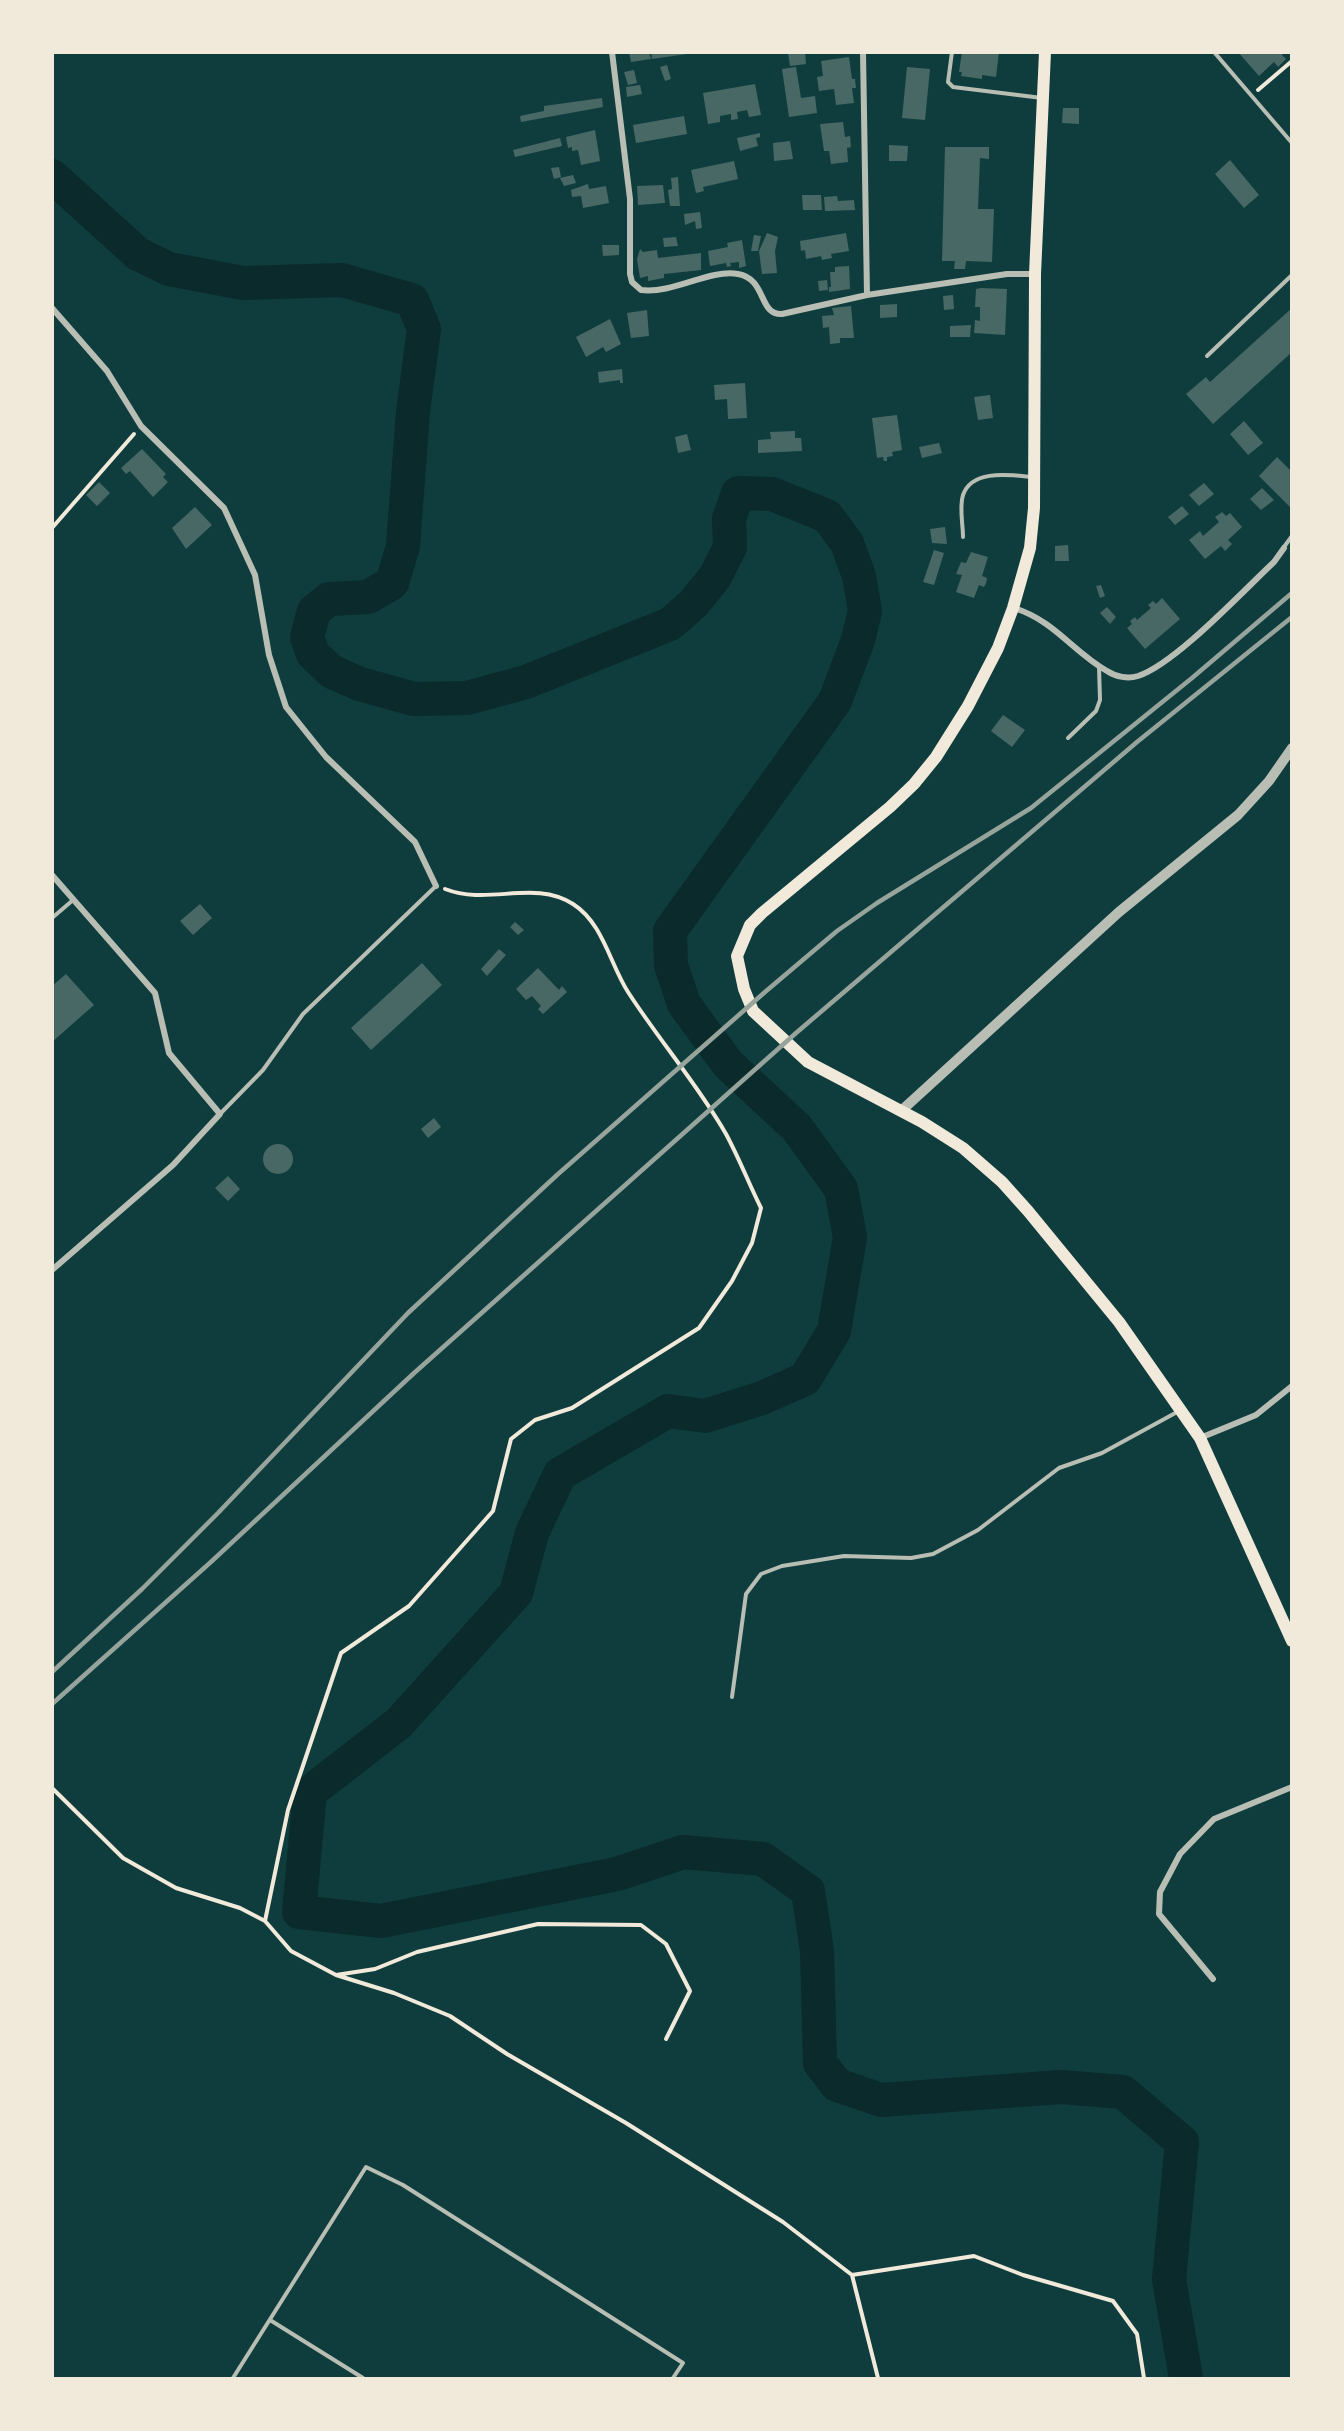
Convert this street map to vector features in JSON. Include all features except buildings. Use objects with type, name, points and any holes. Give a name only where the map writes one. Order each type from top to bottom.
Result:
[{"type":"main road","points":[[1045,52],[1035,274],[1035,477],[1030,548],[1013,608],[998,648],[968,706],[936,757],[890,807],[762,913],[750,925],[737,956],[744,989],[753,1011],[808,1062],[901,1111],[963,1148],[1002,1182],[1119,1322],[1182,1409],[1200,1438],[1292,1641]]},
{"type":"street","points":[[612,52],[630,199],[630,274],[636,288],[657,290],[735,274],[754,282],[761,290],[768,310],[775,314],[867,295],[1007,274],[1035,274]]},
{"type":"street","points":[[863,52],[867,295]]},
{"type":"street","points":[[52,308],[107,371],[141,426],[224,508],[255,575],[269,656],[286,707],[326,757],[415,842],[436,886]]},
{"type":"street","points":[[1013,608],[1043,620],[1099,666],[1123,677],[1136,677],[1155,669],[1274,562],[1284,548]]},
{"type":"street","points":[[901,1111],[1119,912],[1238,815],[1269,781],[1292,748]]},
{"type":"street","points":[[52,875],[155,993],[169,1053],[220,1114],[173,1165],[52,1270]]},
{"type":"street","points":[[1200,1438],[1256,1415],[1292,1386]]},
{"type":"street","points":[[1213,1979],[1159,1914],[1160,1892],[1180,1854],[1214,1819],[1292,1787]]},
{"type":"lane","points":[[952,52],[948,82],[953,87],[1042,98]]},
{"type":"lane","points":[[1214,52],[1292,143]]},
{"type":"lane","points":[[1207,356],[1292,275]]},
{"type":"lane","points":[[963,537],[963,495],[969,485],[990,475],[1035,477]]},
{"type":"lane","points":[[1284,548],[1292,536]]},
{"type":"lane","points":[[1068,738],[1096,711],[1100,700],[1097,673],[1099,666]]},
{"type":"lane","points":[[220,1114],[263,1070],[303,1014],[436,886]]},
{"type":"lane","points":[[52,918],[73,900]]},
{"type":"lane","points":[[732,1697],[746,1594],[761,1574],[782,1566],[844,1556],[911,1558],[933,1554],[978,1530],[1059,1468],[1102,1453],[1182,1409]]},
{"type":"lane","points":[[233,2379],[366,2167],[403,2186],[683,2363],[673,2379]]},
{"type":"lane","points":[[270,2320],[363,2379]]},
{"type":"path","points":[[1251,96],[1292,61]]},
{"type":"path","points":[[52,528],[141,426]]},
{"type":"path","points":[[265,1921],[288,1810],[341,1653],[409,1606],[493,1511],[511,1439],[535,1420],[572,1408],[699,1328],[732,1281],[752,1243],[761,1208],[725,1134],[626,990],[593,922],[573,904],[549,895],[527,892],[480,897],[463,896],[436,886]]},
{"type":"path","points":[[52,1788],[123,1858],[176,1888],[240,1908],[265,1921],[291,1951],[336,1975],[394,1993],[450,2016],[507,2054],[626,2122],[783,2222],[852,2275],[878,2379]]},
{"type":"path","points":[[336,1975],[375,1969],[417,1952],[537,1924],[641,1925],[666,1944],[690,1991],[666,2039]]},
{"type":"path","points":[[852,2275],[974,2256],[1023,2275],[1113,2301],[1137,2334],[1144,2379]]},
{"type":"waterway","points":[[52,176],[138,254],[169,269],[243,283],[342,280],[412,300],[424,329],[413,412],[403,546],[392,583],[368,597],[329,599],[314,611],[307,637],[313,654],[332,672],[360,684],[414,699],[467,698],[526,682],[670,624],[693,604],[715,577],[730,547],[729,519],[738,493],[772,494],[827,516],[847,543],[859,576],[865,611],[858,640],[835,701],[670,931],[671,965],[684,1004],[728,1064],[797,1128],[841,1189],[850,1237],[834,1331],[805,1379],[762,1398],[705,1416],[668,1411],[560,1474],[532,1533],[516,1593],[399,1723],[310,1792],[299,1912],[381,1921],[617,1874],[683,1852],[763,1859],[808,1891],[817,1951],[820,2063],[837,2085],[881,2100],[1061,2087],[1123,2092],[1182,2142],[1169,2279],[1186,2378]]},
{"type":"railway","points":[[52,1672],[142,1589],[218,1513],[408,1313],[557,1175],[765,992],[837,931],[877,903],[1031,808],[1192,678],[1292,593]]},
{"type":"railway","points":[[52,1704],[212,1561],[413,1374],[796,1033],[1137,742],[1292,617]]}]
